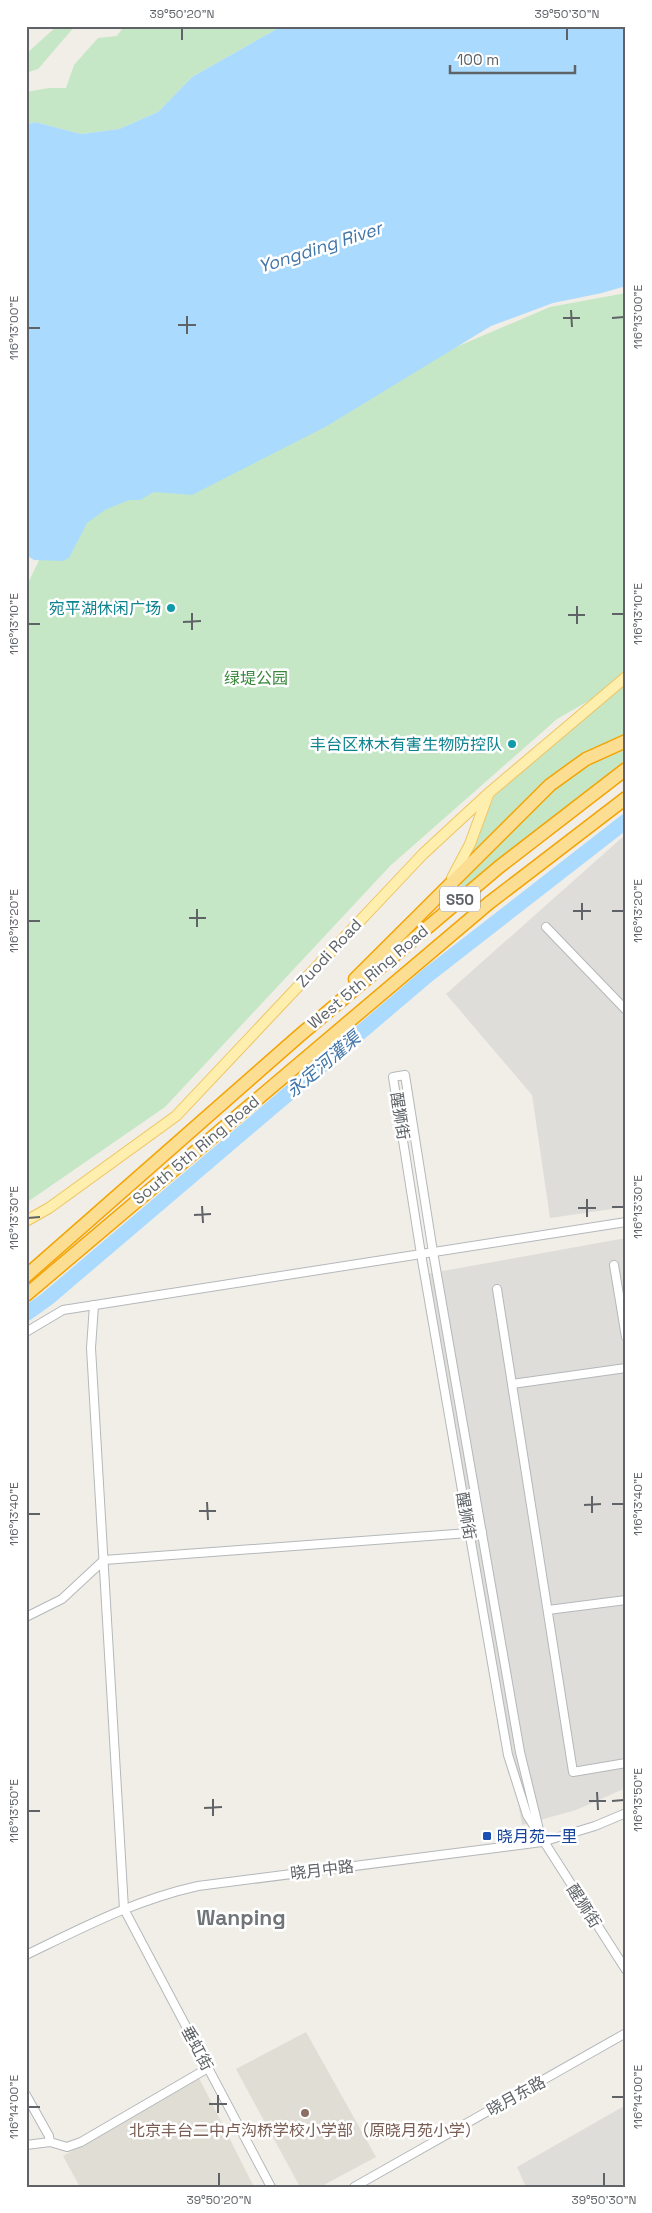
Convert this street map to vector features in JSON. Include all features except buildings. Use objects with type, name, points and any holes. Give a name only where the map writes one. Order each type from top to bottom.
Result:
[{"type":"highway","points":[[299,1036],[530,803],[567,771],[586,758],[626,741]]},
{"type":"highway","name":"West 5th Ring Road","points":[[299,1036],[499,866],[626,770]]},
{"type":"highway","name":"S50","points":[[576,836],[626,798]]},
{"type":"highway","points":[[576,836],[626,809]]},
{"type":"highway","name":"South 5th Ring Road","points":[[26,1295],[489,903],[576,836]]},
{"type":"highway","name":"South 5th Ring Road","points":[[26,1276],[299,1036]]},
{"type":"main road","name":"Zuodi Road","points":[[26,1221],[49,1208],[176,1116],[423,854],[490,792],[626,677]]},
{"type":"main road","points":[[448,885],[470,844],[490,792]]},
{"type":"street","points":[[546,927],[626,1010]]},
{"type":"street","name":"醒狮街","points":[[542,1842],[520,1752],[405,1075],[393,1077],[421,1254],[508,1755],[527,1815],[542,1842],[626,1970]]},
{"type":"street","points":[[26,1332],[63,1310],[626,1222]]},
{"type":"street","points":[[614,1266],[626,1337]]},
{"type":"street","points":[[497,1289],[573,1772],[626,1763]]},
{"type":"street","points":[[94,1305],[90,1348],[124,1909]]},
{"type":"street","points":[[512,1384],[626,1368]]},
{"type":"street","points":[[26,1617],[62,1599],[104,1560],[482,1532]]},
{"type":"street","points":[[548,1610],[626,1600]]},
{"type":"street","name":"晓月中路","points":[[26,1955],[124,1909],[162,1894],[198,1886],[542,1842],[595,1826],[626,1813]]},
{"type":"street","name":"垂虹街","points":[[124,1909],[271,2187]]},
{"type":"street","name":"晓月东路","points":[[354,2187],[626,2033]]},
{"type":"street","points":[[26,2145],[50,2142],[67,2147],[81,2142],[208,2068]]},
{"type":"street","points":[[26,2095],[49,2136],[50,2142]]},
{"type":"shaded area","points":[[626,834],[626,1207],[550,1218],[532,1095],[446,994]]},
{"type":"shaded area","points":[[626,1238],[626,1788],[576,1810],[522,1825],[426,1274]]},
{"type":"shaded area","name":"北京丰台二中卢沟桥学校小学部（原晓月苑小学）","points":[[306,2032],[376,2157],[320,2187],[300,2187],[236,2069]]},
{"type":"shaded area","points":[[199,2078],[254,2187],[80,2187],[63,2156]]},
{"type":"shaded area","points":[[626,2105],[626,2182],[617,2187],[526,2187],[517,2167]]},
{"type":"green space","points":[[57,26],[75,26],[38,69],[26,73],[26,54]]},
{"type":"green space","points":[[124,26],[282,26],[192,77],[158,112],[119,129],[81,134],[35,122],[26,125],[26,92],[49,88],[66,88],[74,65],[98,38],[117,36]]},
{"type":"green space","name":"绿堤公园","points":[[626,293],[626,675],[613,687],[557,719],[390,866],[165,1107],[26,1203],[26,587],[47,544],[157,468],[292,417],[550,307]]},
{"type":"green space","points":[[626,682],[626,760],[459,891],[473,846],[496,792]]},
{"type":"water","name":"Yongding River","points":[[282,26],[626,26],[626,286],[553,303],[491,326],[327,426],[192,495],[154,492],[140,500],[129,500],[105,510],[87,523],[69,558],[62,561],[34,560],[26,555],[26,125],[35,122],[81,134],[119,129],[158,112],[192,77]]},
{"type":"waterway","name":"永定河灌渠","points":[[26,1314],[47,1299],[428,975],[626,821]]},
{"type":"place","name":"宛平湖休闲广场","points":[[171,608]]},
{"type":"place","name":"丰台区林木有害生物防控队","points":[[512,744]]},
{"type":"place","name":"晓月苑一里","points":[[487,1836]]},
{"type":"place","name":"北京丰台二中卢沟桥学校小学部（原晓月苑小学）","points":[[305,2113]]},
{"type":"district","name":"Wanping","points":[[241,1917]]}]
